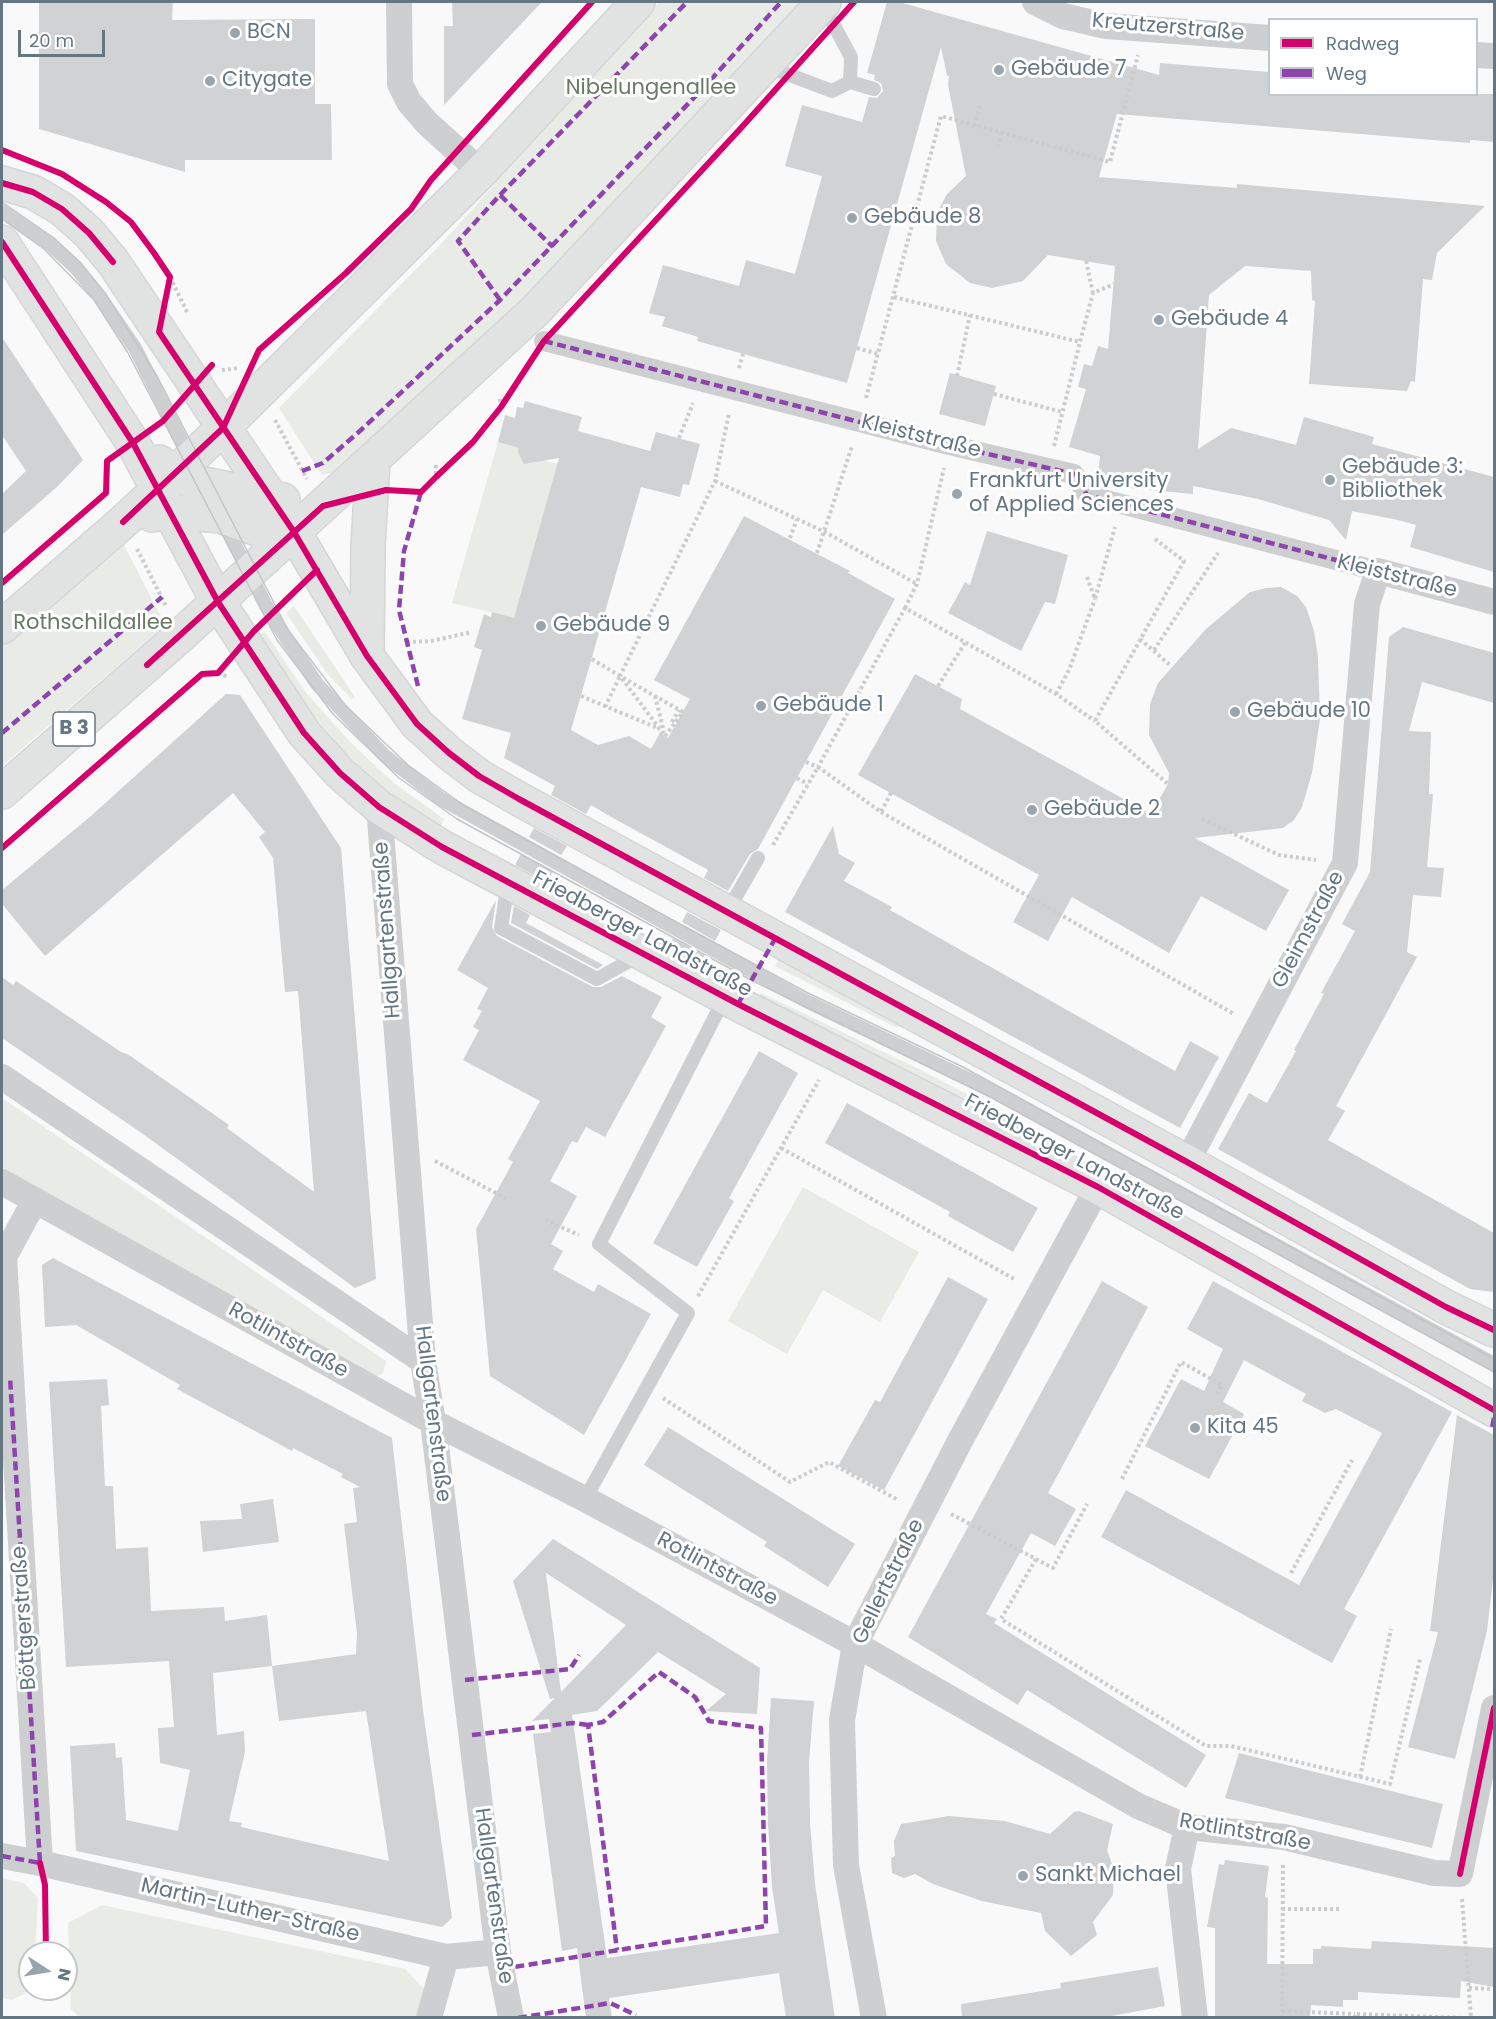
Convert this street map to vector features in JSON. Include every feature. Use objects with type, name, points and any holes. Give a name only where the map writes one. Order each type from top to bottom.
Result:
[{"type":"main road","points":[[2,627],[129,534],[192,492],[224,428],[481,172],[638,2]]},
{"type":"main road","points":[[192,492],[271,498],[316,493],[373,460],[535,311],[823,2]]},
{"type":"main road","points":[[2,183],[33,192],[62,209],[89,233],[113,262],[294,532],[367,656],[417,724],[479,776],[1080,1106],[1187,1162],[1436,1301],[1494,1330]]},
{"type":"main road","name":"Friedberger Landstraße","points":[[2,242],[133,443],[192,492],[218,602],[304,733],[340,773],[379,807],[442,847],[508,883],[725,997],[1098,1187],[1494,1410]]},
{"type":"main road","points":[[367,656],[368,546],[373,460]]},
{"type":"main road","points":[[192,492],[260,530],[294,532]]},
{"type":"main road","points":[[218,602],[294,532],[316,493]]},
{"type":"main road","name":"B 3","points":[[2,792],[218,602]]},
{"type":"street","points":[[399,2],[400,84],[404,93],[427,123],[481,172]]},
{"type":"street","name":"Kreutzerstraße","points":[[1035,2],[1063,16],[1106,26],[1146,27],[1268,38]]},
{"type":"street","points":[[1478,55],[1494,56]]},
{"type":"street","name":"Kleiststraße","points":[[544,341],[949,445],[1074,474],[1087,495],[1494,602]]},
{"type":"street","name":"Gleimstraße","points":[[1187,1162],[1345,863],[1367,604],[1378,571]]},
{"type":"street","name":"Hallgartenstraße","points":[[379,807],[423,1361],[433,1422],[498,1952],[511,2018]]},
{"type":"street","points":[[2,1077],[423,1361]]},
{"type":"street","name":"Rotlintstraße","points":[[2,1182],[433,1422],[585,1499],[855,1644],[1138,1806],[1188,1827],[1284,1837],[1434,1873],[1460,1874]]},
{"type":"street","name":"Gellertstraße","points":[[874,2018],[846,1865],[842,1720],[855,1644],[1098,1187]]},
{"type":"street","name":"Böttgerstraße","points":[[35,1200],[4,1257],[40,1863]]},
{"type":"street","points":[[1460,1874],[1494,1708]]},
{"type":"street","points":[[1188,1827],[1178,1869],[1194,2018]]},
{"type":"street","name":"Martin-Luther-Straße","points":[[2,1856],[446,1957],[498,1952]]},
{"type":"street","points":[[429,2018],[446,1957]]},
{"type":"lane","points":[[823,2],[851,57],[850,82]]},
{"type":"lane","points":[[765,65],[832,91],[850,82],[874,88]]},
{"type":"lane","name":"Friedberger Landstraße","points":[[2,211],[50,244],[75,267],[100,297],[135,348],[192,492],[249,574],[283,636],[317,684],[385,756],[441,799],[783,989],[995,1092],[1494,1364]]},
{"type":"lane","points":[[727,912],[763,855]]},
{"type":"lane","points":[[508,883],[501,928],[597,979],[644,953]]},
{"type":"lane","points":[[585,1499],[688,1313],[599,1244],[725,997]]},
{"type":"path","points":[[818,553],[860,422],[941,116],[1110,162],[1146,27]]},
{"type":"path","points":[[975,126],[980,105]]},
{"type":"path","points":[[998,147],[1001,133]]},
{"type":"path","points":[[1054,447],[1093,293],[1086,261]]},
{"type":"path","points":[[159,332],[170,277]]},
{"type":"path","points":[[1093,293],[1114,284]]},
{"type":"path","points":[[894,297],[1080,342]]},
{"type":"path","points":[[957,376],[970,314]]},
{"type":"path","points":[[857,348],[878,354]]},
{"type":"path","points":[[679,438],[701,381]]},
{"type":"path","points":[[606,707],[715,481],[734,390]]},
{"type":"path","points":[[994,394],[1062,412]]},
{"type":"path","points":[[500,399],[501,407]]},
{"type":"path","points":[[272,414],[316,493]]},
{"type":"path","points":[[763,855],[818,767],[917,584],[949,445]]},
{"type":"path","points":[[436,465],[436,477]]},
{"type":"path","points":[[715,481],[825,532],[917,584]]},
{"type":"path","points":[[790,538],[797,519]]},
{"type":"path","points":[[1056,694],[1069,670],[1095,599],[1116,523]]},
{"type":"path","points":[[1095,721],[1184,561],[1147,533]]},
{"type":"path","points":[[129,534],[169,612]]},
{"type":"path","points":[[1154,650],[1231,534]]},
{"type":"path","points":[[1087,577],[1095,599]]},
{"type":"path","points":[[905,608],[1056,694],[1095,721],[1168,784]]},
{"type":"path","points":[[407,642],[472,632]]},
{"type":"path","points":[[1140,639],[1171,666]]},
{"type":"path","points":[[938,686],[965,643]]},
{"type":"path","points":[[592,658],[683,712],[665,736]]},
{"type":"path","points":[[620,676],[665,736]]},
{"type":"path","points":[[581,696],[660,730]]},
{"type":"path","points":[[655,696],[665,736]]},
{"type":"path","points":[[806,762],[818,767],[881,812],[1257,1027]]},
{"type":"path","points":[[797,778],[808,784]]},
{"type":"path","points":[[881,812],[891,793]]},
{"type":"path","points":[[1202,819],[1279,855],[1345,863]]},
{"type":"path","points":[[688,1313],[834,1053]]},
{"type":"path","points":[[405,1146],[508,1200]]},
{"type":"path","points":[[781,1148],[1041,1293]]},
{"type":"path","points":[[545,1220],[599,1244]]},
{"type":"path","points":[[1122,1479],[1180,1362],[1222,1385],[1217,1393]]},
{"type":"path","points":[[671,1404],[790,1482],[829,1462],[1053,1568],[1087,1504]]},
{"type":"path","points":[[1291,1573],[1352,1460]]},
{"type":"path","points":[[1036,1559],[1001,1619],[1206,1746],[1231,1746],[1390,1784],[1420,1659]]},
{"type":"path","points":[[1360,1776],[1391,1629]]},
{"type":"path","points":[[1281,2018],[1284,1837]]},
{"type":"path","points":[[1460,1874],[1471,2018]]},
{"type":"path","points":[[1282,1909],[1342,1909]]},
{"type":"path","points":[[1469,1988],[1494,1989]]},
{"type":"path","points":[[1282,2011],[1355,2016],[1465,2018]]},
{"type":"green space","name":"Nibelungenallee","points":[[659,2],[807,2],[551,279],[344,470],[322,475],[279,408],[441,244]]},
{"type":"green space","points":[[498,442],[519,448],[524,462],[532,463],[538,459],[558,464],[514,618],[452,603]]},
{"type":"green space","name":"Rothschildallee","points":[[120,537],[165,625],[2,766],[2,641]]},
{"type":"green space","points":[[294,606],[355,697],[352,699],[329,676],[286,613]]},
{"type":"green space","points":[[265,632],[307,694],[352,744],[394,783],[444,819],[439,829],[387,793],[344,751],[301,701],[257,636]]},
{"type":"green space","points":[[779,957],[903,1021],[902,1026],[895,1027],[775,966]]},
{"type":"green space","points":[[761,993],[917,1068],[1062,1144],[1057,1154],[754,1003]]},
{"type":"green space","points":[[2,1098],[386,1361],[383,1373],[372,1379],[2,1173]]},
{"type":"green space","points":[[803,1187],[919,1252],[880,1322],[823,1290],[787,1354],[728,1321]]},
{"type":"green space","points":[[2,1878],[24,1883],[38,1898],[36,1941],[18,1941],[18,1997],[12,2000],[2,1998]]},
{"type":"green space","points":[[102,1905],[405,1969],[426,1991],[416,2017],[79,2017],[71,2009],[71,2001],[78,2001],[78,1941],[69,1941],[68,1923]]},
{"type":"building","name":"Citygate","points":[[39,2],[173,2],[172,20],[315,19],[315,104],[331,104],[332,160],[185,160],[185,172],[39,129]]},
{"type":"building","points":[[452,2],[542,2],[444,105],[444,26],[453,26]]},
{"type":"building","points":[[887,2],[899,2],[1159,75],[1160,63],[1268,72],[1268,96],[1478,96],[1478,94],[1494,94],[1494,142],[1470,140],[1470,143],[1117,114],[1099,177],[1237,188],[1237,184],[1485,206],[1437,253],[1432,280],[1423,279],[1415,382],[1411,381],[1407,391],[1309,384],[1315,301],[1312,300],[1311,271],[1245,266],[1209,295],[1198,449],[1231,428],[1296,445],[1304,417],[1374,437],[1372,444],[1494,477],[1494,572],[1410,547],[1416,525],[1398,520],[1352,511],[1346,540],[1329,520],[1258,499],[1193,486],[1193,494],[1097,485],[1100,456],[1069,447],[1086,389],[1078,387],[1084,364],[1092,366],[1098,346],[1108,349],[1115,266],[1048,255],[1023,281],[992,288],[970,283],[946,264],[936,241],[937,213],[947,194],[966,176],[948,85],[949,76],[947,76],[941,47],[847,383],[697,341],[698,337],[662,326],[665,317],[649,313],[663,265],[739,286],[746,260],[795,274],[822,176],[785,166],[802,105],[862,122],[869,97],[877,98],[883,91],[881,83],[874,80],[875,75],[867,73]]},
{"type":"building","points":[[2,337],[83,460],[58,486],[2,535],[2,494],[26,471],[2,435]]},
{"type":"building","points":[[950,373],[996,386],[985,426],[939,414]]},
{"type":"building","points":[[525,401],[582,417],[578,431],[650,451],[656,432],[700,444],[689,485],[683,484],[680,497],[641,487],[571,730],[598,745],[629,736],[651,749],[660,733],[668,738],[690,699],[654,680],[744,516],[850,571],[848,573],[895,599],[758,849],[750,854],[728,891],[704,878],[708,870],[591,805],[586,814],[551,795],[555,786],[504,758],[511,733],[462,719],[482,650],[474,647],[484,614],[491,617],[492,612],[514,618],[559,458],[524,464],[518,452],[519,448],[498,442],[505,415],[515,418],[517,407],[523,408]]},
{"type":"building","points":[[987,531],[1068,555],[1055,604],[1045,602],[1021,651],[948,613],[965,582],[970,585]]},
{"type":"building","points":[[1281,587],[1297,596],[1306,607],[1314,631],[1318,657],[1320,719],[1312,773],[1302,807],[1294,820],[1283,828],[1195,838],[1289,890],[1266,931],[1201,896],[1169,953],[1072,897],[1048,941],[1013,922],[1039,875],[858,775],[915,674],[962,699],[960,709],[1151,814],[1168,784],[1169,773],[1149,735],[1150,704],[1158,683],[1206,629],[1250,592]]},
{"type":"building","points":[[1403,627],[1494,653],[1494,703],[1422,682],[1409,731],[1431,732],[1429,794],[1433,794],[1427,867],[1444,868],[1441,897],[1413,895],[1407,952],[1417,957],[1336,1106],[1345,1111],[1328,1140],[1494,1233],[1494,1292],[1470,1289],[1218,1149],[1249,1093],[1267,1103],[1296,1051],[1294,1050],[1324,994],[1321,993],[1355,931],[1342,924],[1370,872],[1389,637]]},
{"type":"building","points":[[226,694],[240,695],[341,848],[376,1279],[355,1288],[143,1134],[2,1038],[2,977],[13,985],[16,981],[121,1052],[129,1055],[229,1125],[227,1128],[314,1192],[298,991],[285,992],[273,858],[259,837],[265,832],[233,793],[45,956],[2,904],[2,890],[92,815]]},
{"type":"building","points":[[833,826],[839,854],[855,863],[844,881],[892,907],[890,910],[1175,1071],[1190,1041],[1219,1057],[1180,1128],[785,912]]},
{"type":"building","points":[[534,828],[567,846],[561,855],[529,837]]},
{"type":"building","points":[[521,854],[553,871],[547,882],[515,865]]},
{"type":"building","points":[[496,900],[492,927],[497,936],[593,987],[601,987],[622,976],[662,997],[651,1017],[666,1026],[605,1137],[586,1127],[577,1143],[572,1141],[550,1181],[577,1196],[551,1244],[563,1251],[553,1269],[594,1292],[598,1284],[651,1314],[584,1435],[490,1376],[476,1229],[513,1162],[508,1159],[540,1101],[463,1060],[479,1030],[473,1027],[482,1011],[477,1009],[488,988],[457,970]]},
{"type":"building","points":[[514,906],[530,915],[526,923],[603,965],[597,969],[511,923]]},
{"type":"building","points":[[687,912],[721,930],[715,941],[682,922]]},
{"type":"building","points":[[673,938],[707,957],[703,964],[669,946]]},
{"type":"building","points":[[759,1051],[798,1073],[729,1198],[734,1201],[697,1267],[653,1243]]},
{"type":"building","points":[[847,1103],[1038,1208],[1013,1252],[948,1216],[950,1212],[825,1143]]},
{"type":"building","points":[[53,1258],[392,1438],[423,1710],[452,1918],[442,1927],[76,1851],[70,1746],[115,1743],[116,1758],[122,1757],[126,1820],[178,1831],[190,1770],[160,1763],[158,1728],[174,1727],[169,1661],[66,1667],[49,1382],[107,1379],[109,1405],[101,1406],[105,1486],[113,1486],[116,1549],[148,1547],[151,1611],[224,1607],[225,1621],[267,1615],[272,1666],[356,1654],[357,1634],[344,1524],[357,1522],[353,1488],[360,1487],[341,1477],[343,1474],[293,1448],[292,1451],[177,1389],[180,1385],[76,1325],[45,1327],[42,1265]],"holes":[[[272,1666],[279,1721],[366,1711],[389,1861],[241,1827],[242,1823],[229,1821],[245,1752],[244,1731],[217,1735],[213,1673]]]},
{"type":"building","points":[[948,1277],[988,1299],[884,1490],[838,1466],[875,1400],[880,1402]]},
{"type":"building","points":[[1102,1281],[1148,1307],[1048,1493],[1076,1509],[1055,1546],[1031,1533],[986,1614],[997,1619],[994,1623],[1206,1755],[1186,1788],[1027,1690],[1018,1705],[908,1637]]},
{"type":"building","points":[[1213,1281],[1452,1412],[1344,1609],[1357,1616],[1332,1663],[1101,1537],[1126,1490],[1299,1585],[1382,1433],[1336,1409],[1325,1413],[1302,1401],[1306,1394],[1244,1360],[1223,1402],[1244,1414],[1209,1479],[1145,1446],[1181,1379],[1204,1391],[1223,1349],[1187,1329]]},
{"type":"building","points":[[1457,1415],[1494,1435],[1494,1571],[1487,1631],[1455,1759],[1408,1747],[1438,1632],[1430,1631]]},
{"type":"building","points":[[668,1427],[855,1544],[828,1587],[764,1546],[767,1542],[644,1465]]},
{"type":"building","points":[[273,1499],[279,1542],[203,1552],[200,1521],[242,1519],[240,1504]]},
{"type":"building","points":[[553,1539],[760,1668],[757,1714],[706,1711],[726,1694],[658,1652],[597,1711],[572,1715],[607,1958],[779,1933],[772,1887],[768,1823],[767,1763],[771,1698],[814,1701],[809,1762],[810,1822],[815,1884],[835,2018],[786,2018],[779,1973],[609,1998],[612,2018],[586,2018],[577,1948],[562,1951],[533,1734],[551,1732],[549,1719],[532,1721],[555,1698],[550,1699],[513,1581]],"holes":[[[546,1573],[626,1625],[561,1692]]]},
{"type":"building","points":[[1239,1753],[1443,1804],[1432,1848],[1225,1798]]},
{"type":"building","name":"Sankt Michael","points":[[1079,1811],[1113,1824],[1107,1850],[1114,1869],[1113,1895],[1093,1922],[1097,1935],[1071,1956],[1045,1931],[1041,1913],[982,1901],[933,1884],[915,1874],[904,1878],[892,1873],[891,1858],[895,1856],[894,1841],[901,1824],[949,1816],[1005,1821],[1050,1834],[1074,1812]]},
{"type":"building","points":[[1225,1860],[1269,1866],[1265,1897],[1268,1898],[1267,1964],[1313,1964],[1313,1949],[1321,1949],[1321,1946],[1371,1949],[1372,1941],[1494,1948],[1494,1987],[1461,1981],[1460,1998],[1358,1992],[1358,2000],[1343,2000],[1343,2007],[1311,2005],[1310,2018],[1215,2018],[1215,1928],[1207,1927],[1219,1864],[1224,1865]]},
{"type":"building","points":[[1158,1967],[1165,2006],[1101,2018],[962,2018],[961,2004],[1061,1988],[1060,1983]]},
{"type":"tram line","points":[[2,202],[54,238],[80,262],[105,293],[157,376],[288,630],[345,705],[408,765],[463,805],[669,918],[806,992],[963,1067],[1494,1359]]},
{"type":"tram line","points":[[2,219],[44,249],[94,300],[128,353],[277,640],[333,714],[399,778],[457,819],[751,980],[992,1098],[1494,1372]]},
{"type":"marked path","points":[[500,195],[687,2]]},
{"type":"marked path","points":[[302,471],[323,463],[500,300],[708,83],[781,2]]},
{"type":"marked path","points":[[500,300],[458,241],[500,195],[553,247]]},
{"type":"marked path","points":[[544,341],[949,445],[1074,474],[1087,495],[1378,571]]},
{"type":"marked path","points":[[418,686],[399,610],[404,551],[421,492],[424,489]]},
{"type":"marked path","points":[[2,733],[162,597]]},
{"type":"marked path","points":[[738,1004],[775,939]]},
{"type":"marked path","points":[[2,1856],[40,1863],[10,1377]]},
{"type":"marked path","points":[[1494,1418],[1492,1428],[1494,1429]]},
{"type":"marked path","points":[[465,1680],[570,1669],[579,1655]]},
{"type":"marked path","points":[[502,1969],[766,1926],[761,1728],[709,1721],[695,1697],[659,1672],[603,1722],[588,1725],[617,1950]]},
{"type":"marked path","points":[[472,1735],[573,1723],[588,1725]]},
{"type":"marked path","points":[[518,2018],[610,2003],[636,2015]]},
{"type":"cycle path","points":[[123,522],[223,428],[259,350],[346,273],[411,209],[431,180],[592,2]]},
{"type":"cycle path","points":[[147,665],[323,506],[386,490],[421,492],[473,442],[501,407],[544,341],[854,2]]},
{"type":"cycle path","points":[[2,150],[62,174],[106,202],[131,222],[154,253],[170,277],[159,332],[294,532],[367,656],[417,724],[449,753],[479,776],[519,799],[1187,1162],[1446,1307],[1494,1330]]},
{"type":"cycle path","points":[[2,183],[33,192],[62,209],[89,233],[113,262]]},
{"type":"cycle path","points":[[2,242],[133,443],[218,602],[304,733],[340,773],[379,807],[442,847],[738,1004],[1098,1187],[1494,1410]]},
{"type":"cycle path","points":[[2,583],[106,493],[107,461],[163,421],[212,365]]},
{"type":"cycle path","points":[[2,848],[202,674],[218,673],[254,631],[317,570]]},
{"type":"cycle path","points":[[1460,1874],[1494,1708]]},
{"type":"cycle path","points":[[40,1863],[45,1885],[46,1941]]},
{"type":"place","name":"BCN","points":[[235,33]]},
{"type":"place","name":"Gebäude 7","points":[[999,70]]},
{"type":"place","name":"Citygate","points":[[210,81]]},
{"type":"place","name":"Gebäude 8","points":[[852,218]]},
{"type":"place","name":"Gebäude 4","points":[[1159,320]]},
{"type":"place","name":"Gebäude 3: Bibliothek","points":[[1330,480]]},
{"type":"place","name":"Frankfurt University of Applied Sciences","points":[[957,494]]},
{"type":"place","name":"Gebäude 9","points":[[541,626]]},
{"type":"place","name":"Gebäude 1","points":[[761,706]]},
{"type":"place","name":"Gebäude 10","points":[[1235,712]]},
{"type":"place","name":"Gebäude 2","points":[[1032,810]]},
{"type":"place","name":"Kita 45","points":[[1195,1428]]},
{"type":"place","name":"Sankt Michael","points":[[1023,1876]]}]
